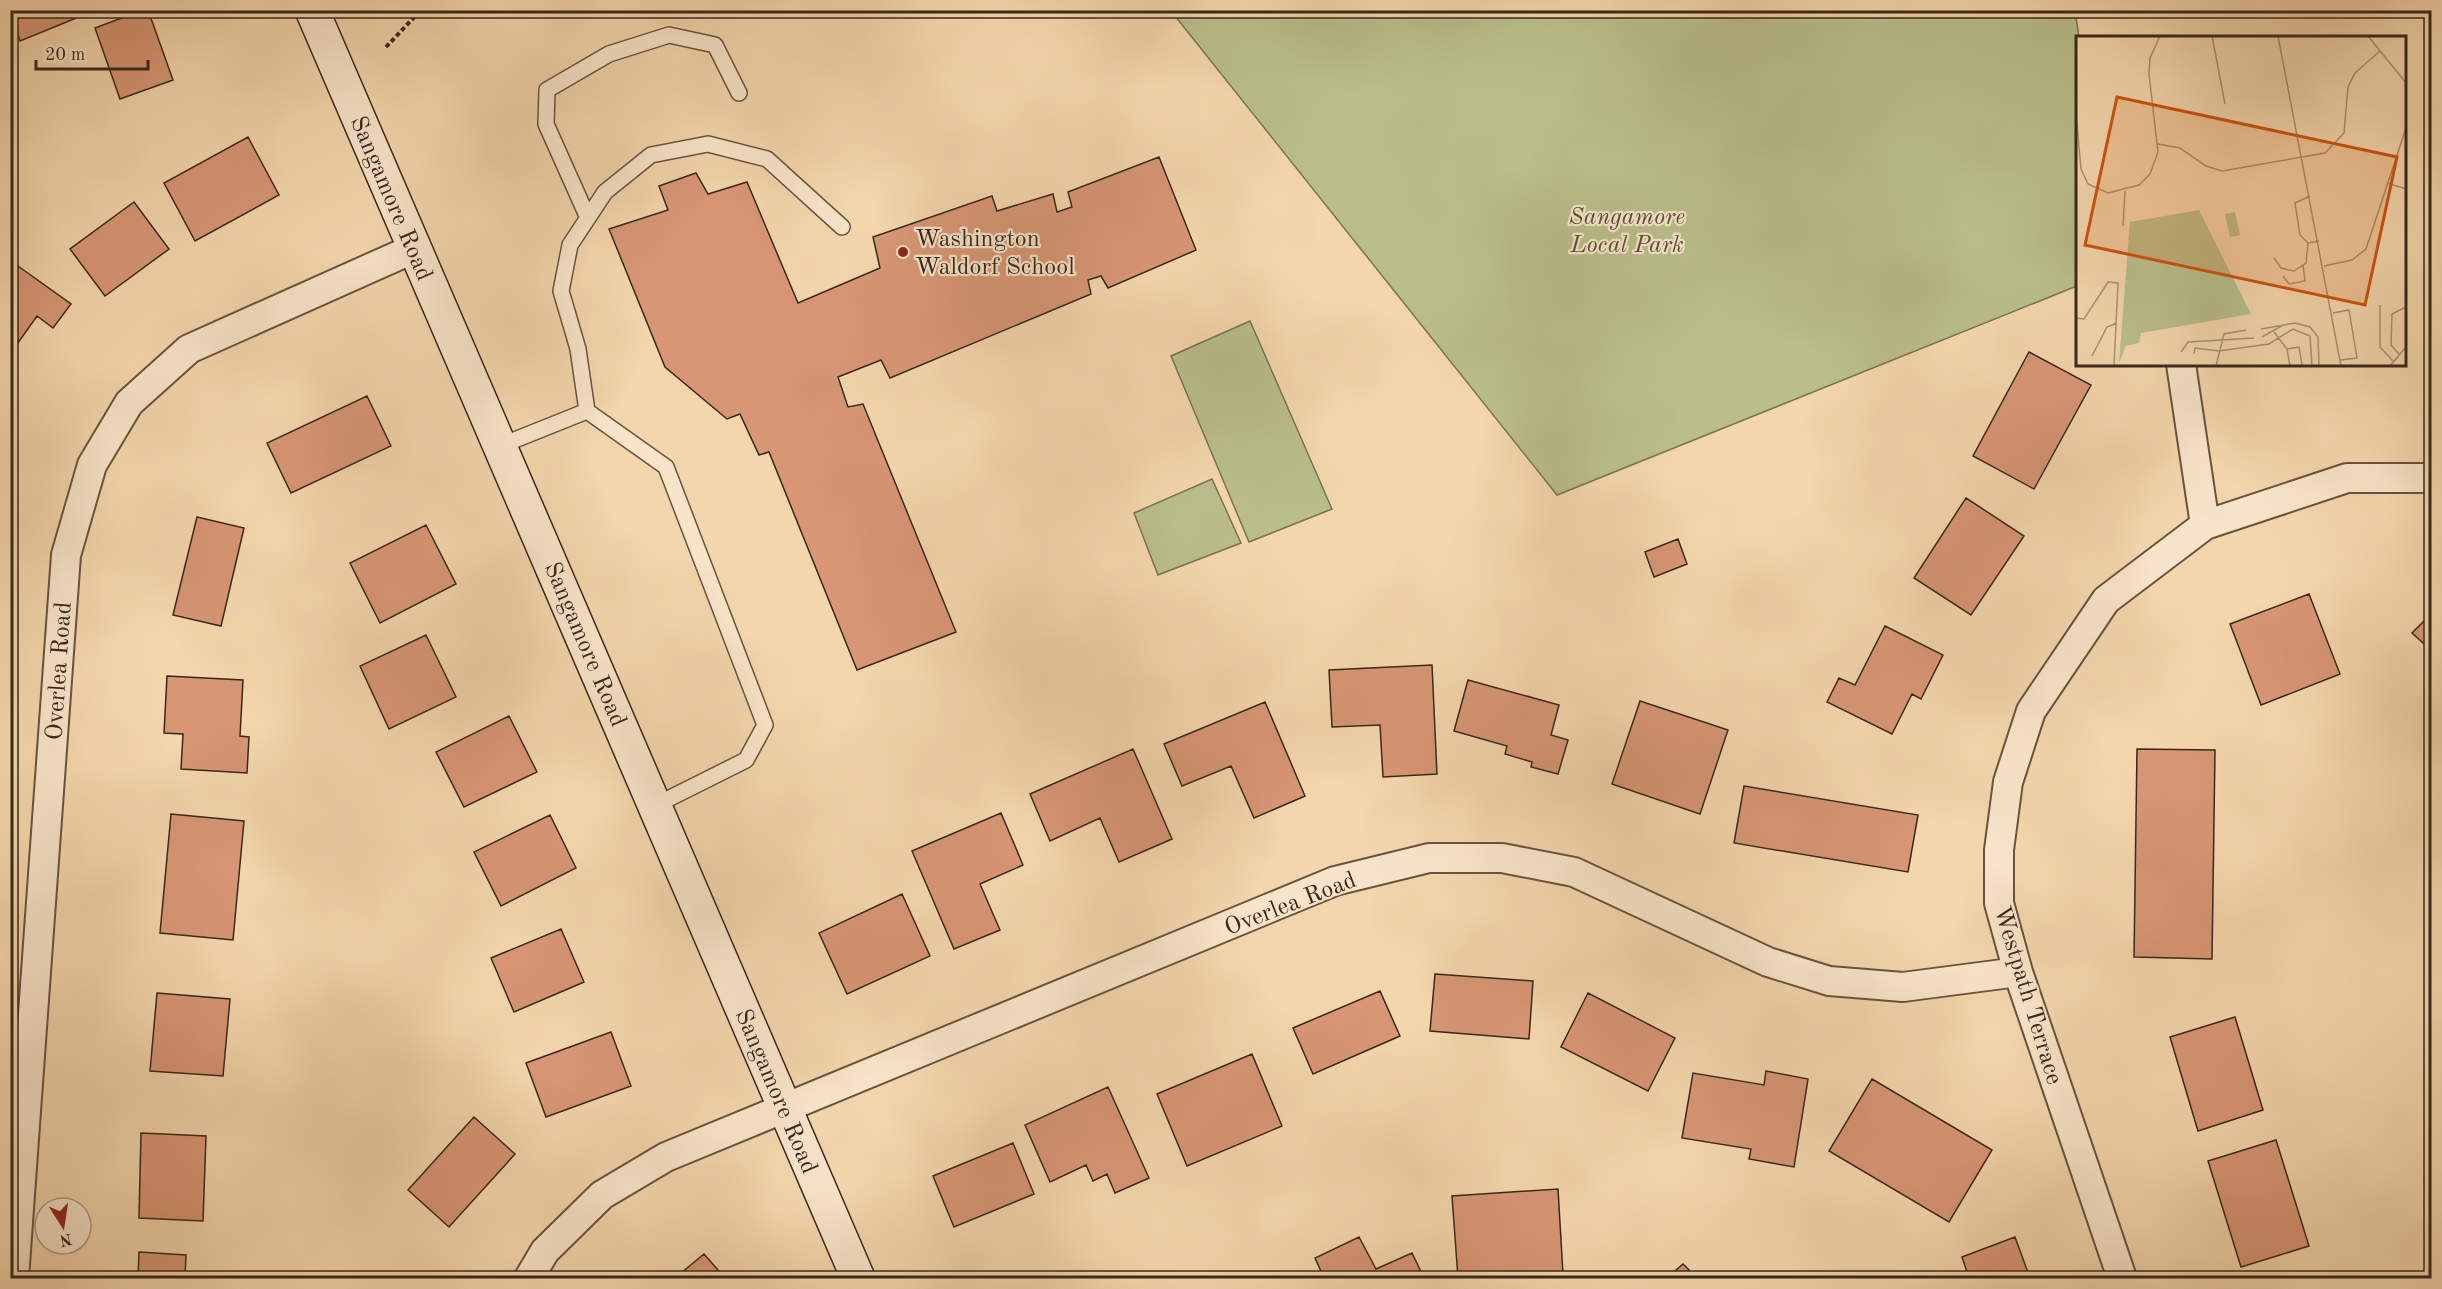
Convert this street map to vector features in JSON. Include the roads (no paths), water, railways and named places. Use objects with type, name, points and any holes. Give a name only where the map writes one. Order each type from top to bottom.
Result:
[{"type":"street","name":"Sangamore Road","points":[[312,10],[413,249],[502,446],[858,1278]]},
{"type":"street","name":"Overlea Road","points":[[14,1278],[21,1052],[66,555],[92,465],[129,403],[189,349],[413,249]]},
{"type":"street","points":[[2181,366],[2205,525]]},
{"type":"street","name":"Westpath Terrace","points":[[2122,1278],[2018,972],[1999,903],[1999,850],[2008,782],[2031,711],[2106,600],[2205,525],[2347,478],[2432,478]]},
{"type":"street","name":"Overlea Road","points":[[529,1278],[545,1251],[602,1195],[666,1157],[786,1110],[1335,881],[1429,858],[1502,858],[1574,872],[1768,962],[1829,981],[1903,987],[2018,972]]},
{"type":"lane","points":[[588,218],[546,124],[548,90],[609,54],[669,35],[715,45],[739,93]]},
{"type":"lane","points":[[656,805],[746,760],[765,725],[666,467],[587,411],[578,349],[561,291],[570,245],[604,192],[651,155],[708,144],[767,159],[842,227]]},
{"type":"lane","points":[[502,446],[587,411]]},
{"type":"place","name":"Washington Waldorf School","points":[[903,252]]},
{"type":"park label","name":"Sangamore Local Park","points":[[1627,230]]}]
